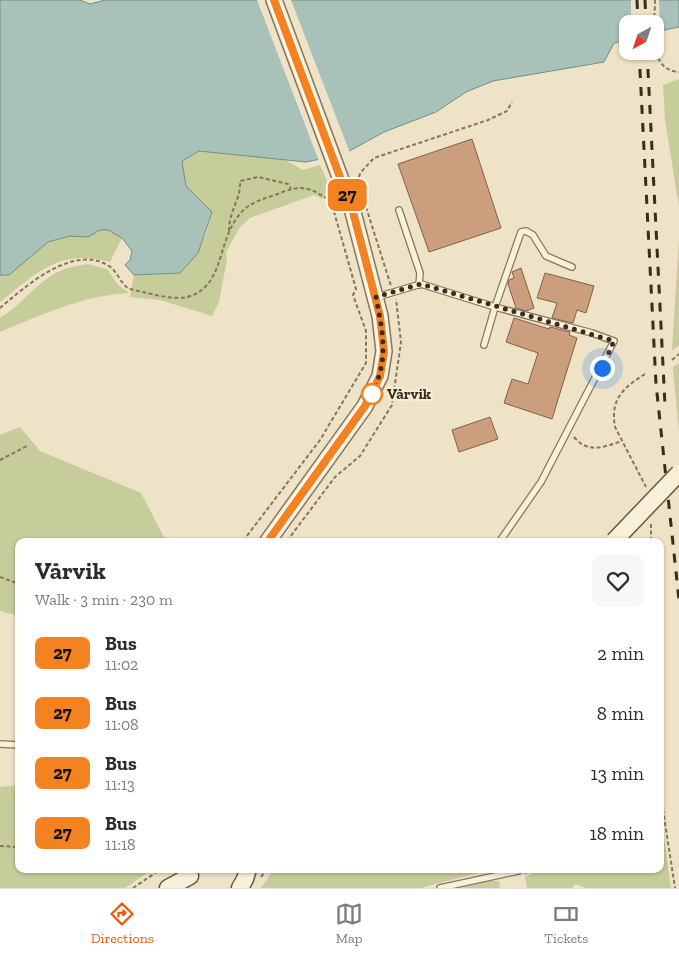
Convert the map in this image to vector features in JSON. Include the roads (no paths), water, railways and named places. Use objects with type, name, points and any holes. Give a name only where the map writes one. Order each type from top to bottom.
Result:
[{"type":"main road","points":[[617,538],[679,472]]},
{"type":"main road","points":[[240,888],[247,873]]},
{"type":"main road","points":[[168,888],[192,877]]},
{"type":"street","points":[[270,538],[340,444],[376,385],[384,360],[384,337],[376,297],[353,212],[345,174],[274,0]]},
{"type":"lane","points":[[399,210],[420,273],[419,285]]},
{"type":"lane","points":[[484,345],[495,307],[522,232],[526,231],[533,235],[546,256],[572,267]]},
{"type":"lane","points":[[376,297],[419,285],[592,333],[614,341],[541,482],[502,538]]},
{"type":"lane","points":[[0,744],[15,745]]},
{"type":"lane","points":[[440,888],[509,873]]},
{"type":"water","points":[[0,0],[80,0],[90,4],[105,0],[679,0],[679,27],[664,30],[664,15],[619,15],[619,42],[614,43],[604,62],[493,81],[466,92],[436,112],[384,132],[344,154],[306,162],[199,151],[182,161],[186,186],[212,212],[198,253],[180,273],[134,275],[125,265],[130,260],[132,251],[122,238],[108,230],[100,230],[88,237],[70,236],[48,242],[9,275],[0,275]]},
{"type":"railway","points":[[637,0],[638,15]]},
{"type":"railway","points":[[645,0],[646,15]]},
{"type":"railway","points":[[639,60],[656,384],[679,600]]},
{"type":"railway","points":[[647,60],[665,405]]},
{"type":"place","name":"Vårvik","points":[[372,394]]}]
